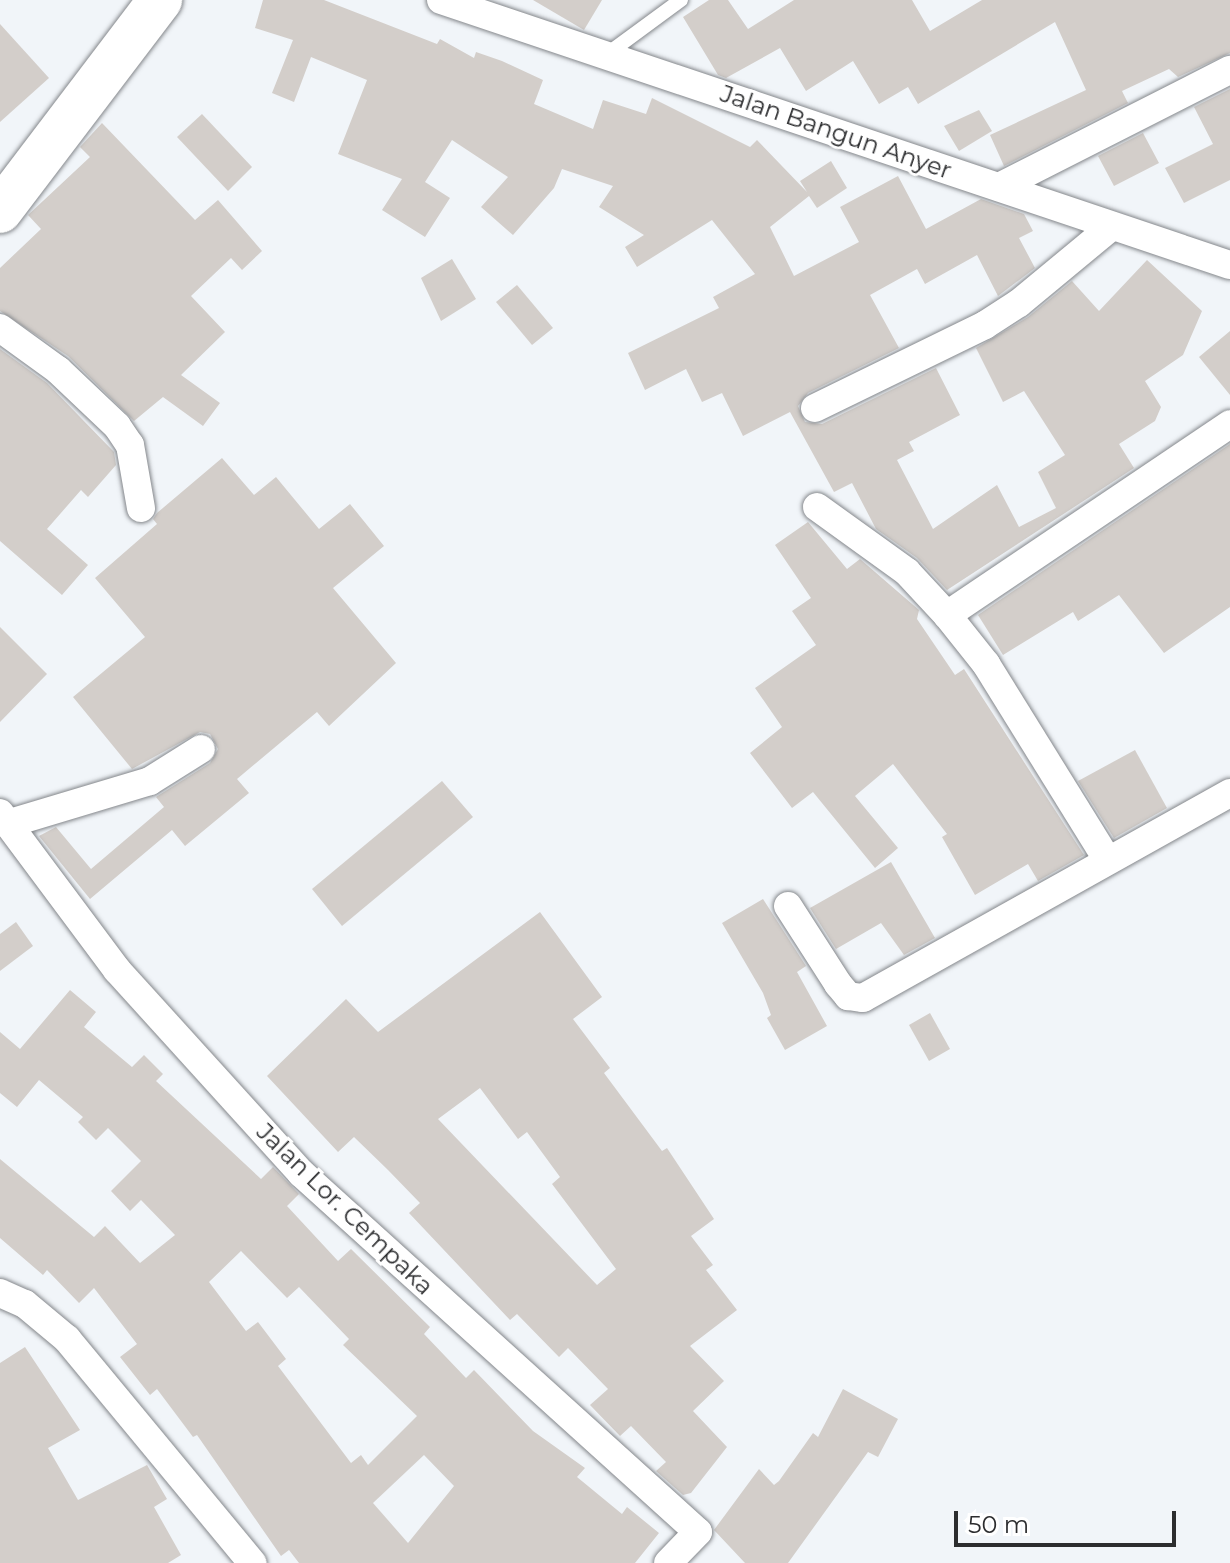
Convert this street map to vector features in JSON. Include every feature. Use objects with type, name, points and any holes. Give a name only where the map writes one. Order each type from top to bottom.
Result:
[{"type":"main road","points":[[0,211],[160,0]]},
{"type":"street","name":"Jalan Bangun Anyer","points":[[441,0],[1230,265]]},
{"type":"street","points":[[999,187],[1230,70]]},
{"type":"street","points":[[815,408],[985,325],[1019,303],[1111,227]]},
{"type":"street","points":[[0,328],[58,370],[117,426],[130,445],[141,508]]},
{"type":"street","points":[[947,615],[1230,424]]},
{"type":"street","points":[[817,507],[907,572],[947,615],[995,677],[1107,859]]},
{"type":"street","points":[[4,818],[150,781],[201,749]]},
{"type":"street","points":[[788,906],[838,984],[856,1000],[1230,793]]},
{"type":"street","name":"Jalan Lor. Cempaka","points":[[4,818],[117,970],[301,1173],[698,1532],[668,1563]]},
{"type":"street","points":[[0,1293],[25,1304],[67,1339],[252,1563]]},
{"type":"lane","points":[[606,55],[681,0]]},
{"type":"building","points":[[263,0],[324,0],[437,44],[440,39],[474,58],[476,52],[502,61],[543,80],[534,104],[593,129],[603,100],[646,114],[652,98],[750,147],[757,140],[807,192],[800,181],[831,161],[847,188],[817,208],[809,196],[770,227],[794,276],[859,242],[840,207],[898,176],[926,229],[981,199],[1024,214],[1033,231],[1019,238],[1035,268],[998,296],[977,255],[925,284],[917,269],[870,295],[899,348],[808,393],[798,406],[805,422],[822,424],[936,368],[960,415],[909,442],[914,451],[897,460],[933,529],[997,485],[1019,527],[1056,508],[1038,472],[1065,455],[1024,391],[1003,402],[976,348],[1028,317],[1072,281],[1099,311],[1147,260],[1202,311],[1183,355],[1145,381],[1161,407],[1155,421],[1119,444],[1134,468],[947,590],[917,558],[876,529],[852,483],[834,492],[790,412],[743,436],[722,393],[702,402],[686,369],[645,390],[628,353],[719,308],[713,297],[755,274],[712,220],[637,267],[625,247],[644,235],[599,207],[613,186],[562,169],[554,188],[513,235],[481,207],[508,177],[452,140],[425,182],[450,198],[425,237],[382,210],[402,179],[338,154],[367,80],[311,57],[294,102],[272,93],[293,40],[255,28]]},
{"type":"building","points":[[533,0],[602,0],[584,30]]},
{"type":"building","points":[[709,0],[728,0],[748,29],[794,0],[912,0],[930,31],[982,0],[1230,0],[1230,53],[1178,77],[1169,69],[1122,91],[1128,103],[1004,166],[990,135],[1086,90],[1055,22],[918,104],[908,87],[879,104],[853,61],[806,91],[780,48],[726,78],[718,75],[683,17]]},
{"type":"building","points":[[0,24],[49,78],[0,122]]},
{"type":"building","points":[[1230,89],[1230,180],[1184,203],[1165,168],[1213,144],[1194,107]]},
{"type":"building","points":[[979,110],[992,131],[959,151],[944,126]]},
{"type":"building","points":[[202,114],[252,167],[228,191],[177,137]]},
{"type":"building","points":[[102,123],[195,220],[218,200],[262,251],[242,270],[231,258],[191,296],[225,332],[181,375],[220,403],[203,426],[163,397],[134,421],[68,356],[0,311],[0,268],[41,229],[28,215],[90,157],[80,147]]},
{"type":"building","points":[[1143,133],[1159,163],[1114,186],[1098,156]]},
{"type":"building","points":[[452,259],[476,299],[441,321],[421,278]]},
{"type":"building","points":[[517,285],[553,328],[532,345],[496,302]]},
{"type":"building","points":[[1230,331],[1230,395],[1199,357]]},
{"type":"building","points":[[0,349],[47,383],[114,452],[116,465],[88,497],[81,490],[47,529],[88,565],[62,595],[0,541]]},
{"type":"building","points":[[1230,444],[1230,607],[1164,653],[1119,595],[1078,621],[1073,612],[1003,655],[978,615]]},
{"type":"building","points":[[222,458],[254,495],[276,477],[319,529],[350,504],[384,546],[333,588],[396,663],[329,726],[317,712],[237,779],[249,793],[185,846],[172,830],[90,899],[39,836],[56,827],[91,869],[164,807],[156,797],[210,763],[218,749],[210,734],[200,732],[132,769],[73,697],[145,637],[95,578],[157,524],[153,519],[157,513]]},
{"type":"building","points":[[808,522],[847,569],[860,559],[919,610],[917,619],[955,675],[964,669],[1084,855],[1038,881],[1028,864],[975,895],[942,837],[947,834],[893,764],[855,796],[898,848],[875,868],[813,792],[792,808],[750,753],[782,727],[755,688],[816,645],[792,611],[811,598],[775,545]]},
{"type":"building","points":[[0,627],[47,674],[0,722]]},
{"type":"building","points":[[1135,750],[1167,808],[1114,838],[1078,781]]},
{"type":"building","points":[[442,781],[473,817],[342,926],[312,889]]},
{"type":"building","points":[[891,862],[935,938],[904,955],[881,923],[836,949],[810,908]]},
{"type":"building","points":[[763,899],[806,966],[797,972],[827,1026],[785,1050],[767,1018],[771,1015],[763,993],[722,923]]},
{"type":"building","points":[[540,912],[602,997],[573,1019],[610,1068],[604,1073],[662,1151],[667,1148],[714,1219],[691,1236],[713,1265],[706,1270],[737,1310],[690,1346],[724,1381],[693,1411],[727,1447],[691,1493],[683,1495],[656,1471],[666,1462],[631,1426],[620,1436],[590,1405],[608,1389],[568,1348],[559,1357],[517,1314],[510,1320],[409,1213],[420,1203],[388,1170],[354,1137],[338,1152],[267,1076],[346,999],[378,1032]],"holes":[[[480,1088],[518,1139],[527,1132],[560,1177],[552,1184],[616,1269],[597,1285],[438,1119]]]},
{"type":"building","points":[[16,922],[33,946],[0,971],[0,934]]},
{"type":"building","points":[[70,990],[96,1012],[84,1027],[132,1067],[144,1055],[163,1074],[156,1081],[261,1179],[273,1167],[299,1194],[287,1206],[338,1261],[351,1249],[430,1327],[424,1334],[466,1378],[474,1370],[533,1431],[585,1468],[577,1477],[622,1514],[627,1507],[659,1533],[635,1563],[299,1563],[289,1550],[281,1556],[197,1435],[193,1437],[157,1389],[150,1395],[120,1357],[137,1344],[94,1288],[79,1303],[47,1270],[43,1275],[0,1238],[0,1159],[94,1237],[105,1226],[140,1263],[175,1235],[141,1200],[130,1211],[111,1191],[141,1161],[108,1128],[96,1140],[78,1122],[83,1117],[39,1080],[17,1107],[0,1093],[0,1032],[20,1049]],"holes":[[[241,1251],[287,1298],[299,1287],[349,1339],[343,1345],[417,1416],[368,1465],[361,1455],[351,1463],[278,1366],[286,1359],[258,1322],[246,1331],[209,1282]],[[424,1455],[454,1486],[408,1543],[373,1503]]]},
{"type":"building","points":[[930,1013],[950,1049],[929,1061],[909,1025]]},
{"type":"building","points":[[25,1347],[80,1430],[48,1448],[78,1500],[147,1465],[167,1499],[154,1507],[181,1555],[168,1563],[0,1563],[0,1363]]},
{"type":"building","points":[[843,1389],[898,1419],[878,1457],[868,1452],[788,1563],[745,1563],[714,1530],[759,1469],[774,1485],[779,1481],[813,1433],[818,1437]]}]
